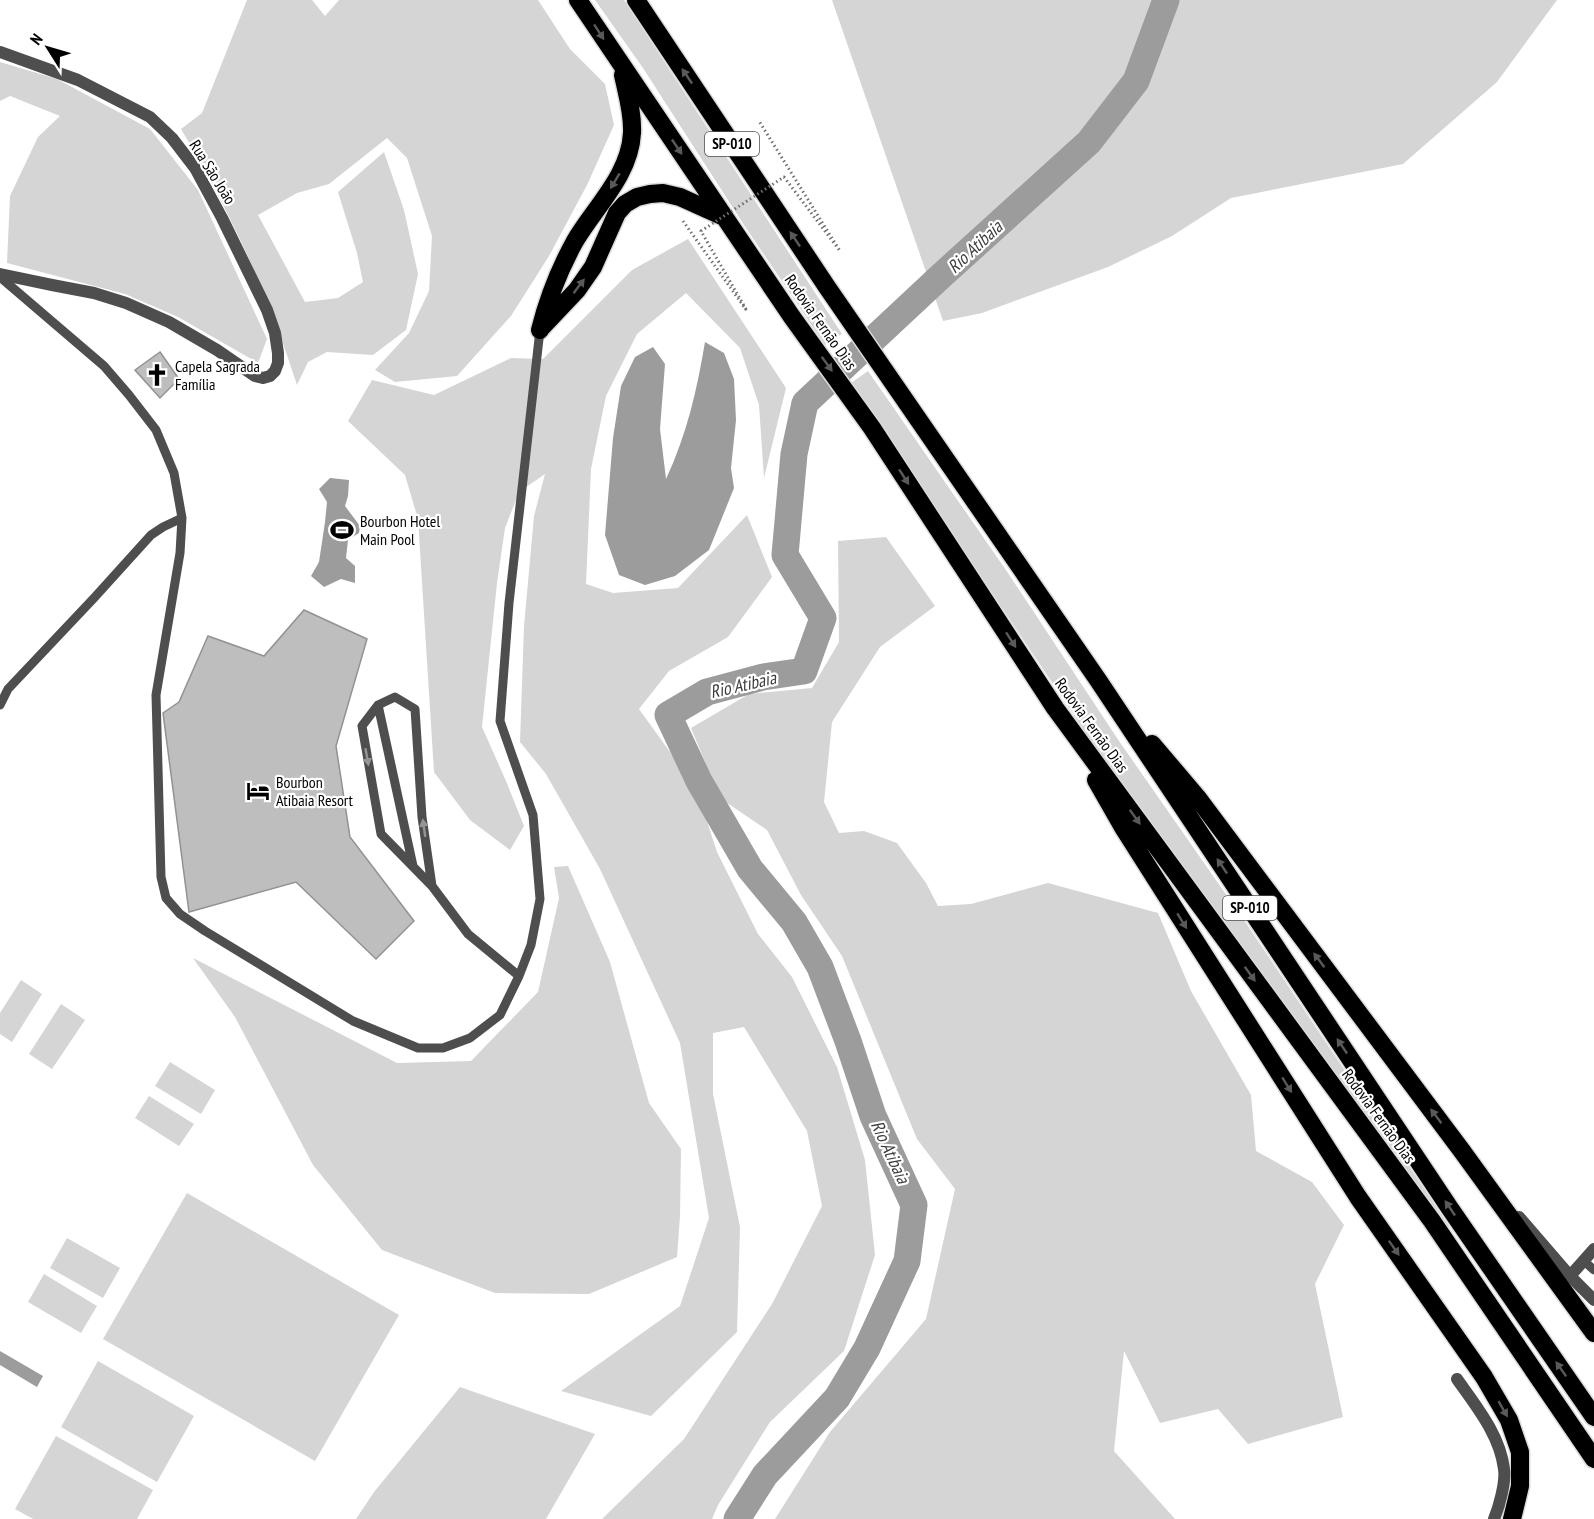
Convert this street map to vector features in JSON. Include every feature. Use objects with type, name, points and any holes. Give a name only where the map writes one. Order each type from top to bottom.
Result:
[{"type":"highway","name":"Rodovia Fernão Dias","points":[[578,0],[792,317],[872,428],[1055,708],[1432,1221],[1594,1459]]},
{"type":"highway","name":"Rodovia Fernão Dias","points":[[636,0],[827,287],[1098,680],[1449,1207],[1594,1417]]},
{"type":"highway","points":[[540,330],[547,301],[559,272],[576,241],[617,180],[628,158],[632,134],[631,110],[620,64]]},
{"type":"highway","points":[[540,330],[577,290],[593,267],[617,213],[625,204],[637,197],[663,193],[680,196],[724,217]]},
{"type":"highway","points":[[1098,680],[1197,797],[1462,1150],[1594,1333]]},
{"type":"highway","points":[[1055,708],[1124,829],[1358,1197],[1484,1377],[1509,1420],[1520,1452],[1520,1486],[1512,1519]]},
{"type":"street","name":"Rua São João","points":[[0,52],[88,85],[150,117],[171,138],[195,168],[267,310],[279,353],[278,363],[270,376],[263,378],[255,376],[170,322],[116,300],[94,292],[0,275]]},
{"type":"street","points":[[1462,1150],[1570,1276],[1594,1300]]},
{"type":"street","points":[[1570,1276],[1591,1268],[1594,1249]]},
{"type":"street","points":[[1457,1379],[1485,1420],[1499,1447],[1505,1471],[1499,1507],[1494,1519]]},
{"type":"lane","points":[[0,275],[104,366],[129,394],[156,430],[174,473],[182,518],[180,553],[156,695],[161,877],[166,898],[180,914],[205,931],[353,1021],[418,1048],[443,1048],[470,1038],[500,1015],[531,945],[540,899],[533,815],[500,721],[509,603],[540,330]]},
{"type":"lane","points":[[0,705],[8,689],[94,598],[141,544],[163,527],[182,518]]},
{"type":"lane","points":[[432,886],[422,817],[415,709],[395,696],[378,705],[362,726],[381,834],[432,886],[468,934],[519,976]]},
{"type":"lane","points":[[378,705],[413,866]]},
{"type":"path","points":[[683,221],[747,311],[701,231],[784,177],[840,251],[759,121]]},
{"type":"shaded area","points":[[247,0],[312,0],[325,16],[339,0],[538,0],[570,49],[605,84],[614,125],[587,185],[549,256],[511,316],[457,376],[395,382],[375,370],[409,333],[429,291],[432,236],[407,158],[387,138],[329,184],[297,193],[258,215],[305,302],[338,298],[363,282],[357,253],[338,192],[384,152],[404,210],[418,274],[406,330],[373,355],[327,352],[308,362],[297,385],[274,317],[249,258],[221,201],[181,129],[202,113]]},
{"type":"shaded area","points":[[595,0],[624,0],[842,334],[825,345],[744,225],[643,68]]},
{"type":"shaded area","points":[[832,0],[1557,0],[1497,82],[1403,164],[1231,198],[1172,236],[1108,267],[982,313],[943,321]]},
{"type":"shaded area","points":[[0,62],[57,79],[150,129],[198,190],[267,339],[258,363],[178,317],[125,294],[7,263],[10,196],[38,137],[60,116],[10,96],[0,101]]},
{"type":"shaded area","points":[[688,239],[786,388],[764,478],[759,405],[740,348],[686,293],[637,334],[606,396],[591,469],[586,584],[613,593],[678,588],[747,515],[772,577],[728,637],[669,671],[639,709],[696,788],[717,852],[758,934],[792,977],[837,1067],[865,1160],[875,1255],[844,1351],[770,1422],[718,1505],[712,1519],[602,1519],[684,1439],[772,1304],[822,1206],[807,1131],[744,1027],[713,1033],[713,1094],[740,1227],[737,1332],[651,1416],[561,1391],[680,1306],[709,1218],[680,1043],[600,869],[546,774],[520,742],[524,626],[534,516],[545,474],[519,492],[505,528],[482,727],[524,826],[510,850],[470,820],[434,772],[418,519],[405,475],[348,421],[372,380],[434,395],[511,358],[543,359],[632,270]]},
{"type":"shaded area","points":[[705,342],[724,353],[734,379],[736,420],[731,468],[734,488],[709,550],[675,576],[645,585],[619,575],[605,535],[613,438],[621,386],[635,357],[653,347],[665,364],[660,429],[666,479],[690,412]]},
{"type":"shaded area","points":[[868,371],[1008,573],[1119,741],[1248,926],[1449,1226],[1445,1228],[1102,757],[851,383]]},
{"type":"shaded area","name":"Bourbon Hotel Main Pool","points":[[330,478],[349,480],[345,506],[360,526],[359,533],[348,540],[346,558],[355,566],[355,583],[341,579],[324,587],[311,576],[319,562],[327,502],[319,489]]},
{"type":"shaded area","points":[[886,537],[935,606],[880,647],[832,722],[824,802],[839,833],[864,831],[897,843],[926,883],[938,906],[971,904],[1048,883],[1158,913],[1191,991],[1251,1095],[1256,1151],[1312,1182],[1344,1225],[1315,1284],[1343,1417],[1248,1444],[1218,1409],[1160,1423],[1124,1351],[1114,1451],[1175,1519],[775,1519],[830,1432],[926,1319],[955,1189],[917,1139],[842,956],[801,895],[767,830],[720,798],[691,728],[749,694],[812,688],[839,642],[838,541]]},
{"type":"shaded area","points":[[568,866],[610,962],[649,1103],[681,1149],[677,1257],[589,1294],[495,1293],[382,1250],[313,1165],[235,1017],[193,958],[397,1063],[471,1061],[538,992],[559,898],[554,867]]},
{"type":"shaded area","points":[[21,980],[42,994],[12,1042],[0,1034],[0,1013]]},
{"type":"shaded area","points":[[61,1004],[85,1020],[52,1069],[29,1054]]},
{"type":"shaded area","points":[[170,1062],[215,1090],[201,1114],[155,1086]]},
{"type":"shaded area","points":[[149,1096],[194,1124],[179,1146],[135,1118]]},
{"type":"shaded area","points":[[187,1193],[399,1315],[315,1461],[103,1339]]},
{"type":"shaded area","points":[[67,1238],[120,1268],[103,1298],[50,1268]]},
{"type":"shaded area","points":[[44,1274],[97,1306],[81,1333],[28,1302]]},
{"type":"shaded area","points":[[0,1351],[43,1376],[37,1387],[0,1365]]},
{"type":"shaded area","points":[[98,1361],[194,1416],[157,1482],[61,1427]]},
{"type":"shaded area","points":[[460,1387],[595,1434],[546,1519],[356,1519],[374,1492]]},
{"type":"shaded area","points":[[56,1436],[153,1490],[137,1519],[33,1519],[15,1509]]},
{"type":"building","name":"Capela Sagrada Família","points":[[160,352],[179,379],[160,398],[135,370]]},
{"type":"building","name":"Bourbon Atibaia Resort","points":[[304,610],[367,639],[336,746],[350,837],[414,921],[376,959],[296,882],[189,912],[163,713],[179,702],[208,636],[264,656]]},
{"type":"waterway","name":"Rio Atibaia","points":[[737,1519],[765,1475],[837,1398],[867,1348],[907,1261],[914,1205],[873,1116],[820,967],[794,922],[750,869],[699,781],[668,715],[707,692],[763,677],[804,671],[823,618],[785,555],[794,454],[805,403],[1089,142],[1136,81],[1166,0]]},
{"type":"place","name":"Capela Sagrada Família","points":[[157,375]]},
{"type":"place","name":"Bourbon Hotel Main Pool","points":[[342,530]]},
{"type":"place","name":"Bourbon Atibaia Resort","points":[[258,791]]}]
